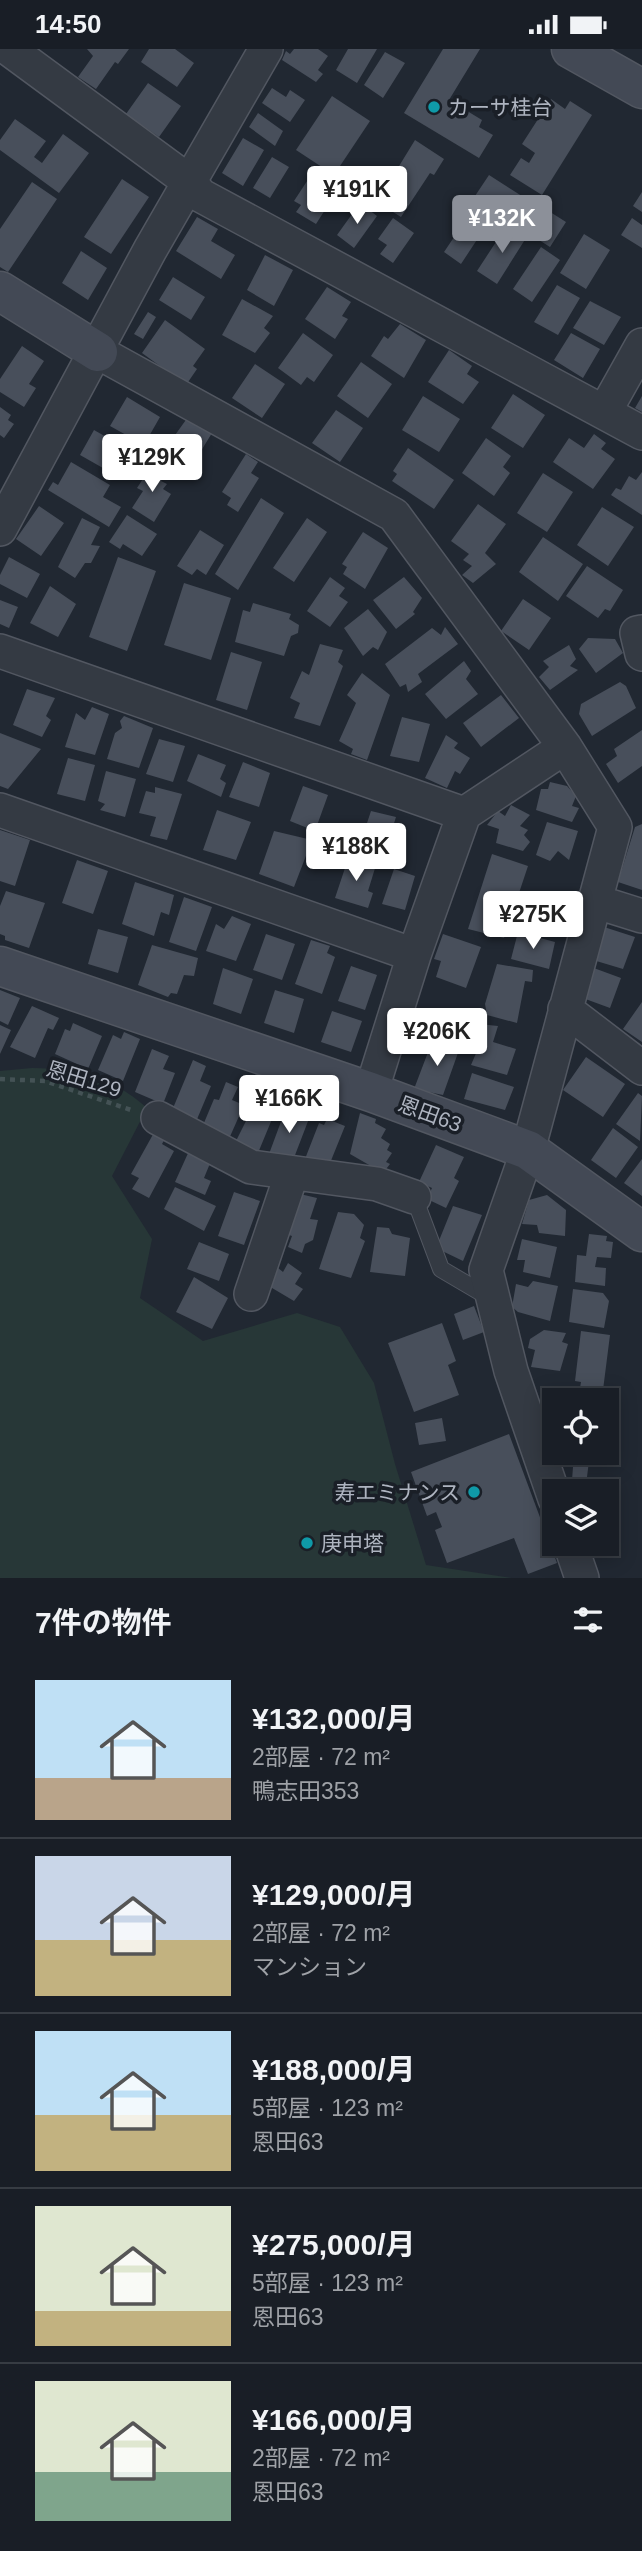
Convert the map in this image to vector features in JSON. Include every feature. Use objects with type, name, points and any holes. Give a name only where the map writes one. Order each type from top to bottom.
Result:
[{"type":"street","points":[[9,49],[191,183],[200,195],[642,433]]},
{"type":"street","points":[[0,529],[98,352],[150,250],[266,49]]},
{"type":"street","points":[[571,49],[642,89]]},
{"type":"street","points":[[0,291],[98,352],[394,515],[618,819],[528,1150],[485,1270],[511,1371],[548,1479]]},
{"type":"street","points":[[605,411],[642,345]]},
{"type":"street","points":[[642,632],[637,633],[642,654]]},
{"type":"street","points":[[0,651],[464,814]]},
{"type":"street","points":[[371,1092],[414,955],[464,814],[565,747]]},
{"type":"street","points":[[0,810],[414,955]]},
{"type":"street","points":[[594,901],[642,916]]},
{"type":"street","name":"恩田63","points":[[0,966],[371,1092],[528,1150],[642,1232]]},
{"type":"street","points":[[565,1009],[642,1068]]},
{"type":"street","points":[[158,1118],[251,1167],[377,1184],[414,1196]]},
{"type":"street","points":[[251,1294],[292,1173]]},
{"type":"street","points":[[574,1556],[582,1578]]},
{"type":"lane","points":[[414,1196],[441,1269],[494,1300]]},
{"type":"path","name":"恩田129","points":[[0,1079],[45,1081],[158,1118]]},
{"type":"shaded area","points":[[32,1068],[65,1070],[94,1076],[120,1088],[147,1108],[112,1176],[152,1239],[140,1298],[203,1341],[297,1313],[340,1327],[374,1383],[426,1565],[512,1578],[0,1578],[0,1071]]},
{"type":"building","points":[[87,49],[129,49],[118,64],[115,62],[96,89],[78,77],[93,56]]},
{"type":"building","points":[[149,49],[175,49],[194,63],[177,87],[141,62]]},
{"type":"building","points":[[294,49],[318,49],[328,56],[318,70],[323,74],[316,82],[282,60],[286,51],[290,54]]},
{"type":"building","points":[[348,49],[377,49],[357,83],[336,70]]},
{"type":"building","name":"カーサ桂台","points":[[443,49],[480,49],[449,100],[482,120],[479,127],[493,135],[479,158],[404,113]]},
{"type":"building","points":[[385,52],[405,63],[383,98],[364,85]]},
{"type":"building","points":[[148,83],[181,106],[159,137],[126,114]]},
{"type":"building","points":[[272,88],[286,97],[290,90],[305,100],[290,122],[262,103]]},
{"type":"building","points":[[332,96],[370,121],[334,175],[296,150]]},
{"type":"building","points":[[551,99],[565,109],[570,101],[592,115],[542,195],[510,175],[521,158],[529,163],[535,153],[522,144]]},
{"type":"building","points":[[258,113],[283,131],[275,146],[249,127]]},
{"type":"building","points":[[15,119],[46,141],[34,157],[42,163],[63,134],[89,153],[59,193],[0,150],[0,140]]},
{"type":"building","points":[[243,138],[264,150],[243,186],[222,173]]},
{"type":"building","points":[[415,140],[444,159],[434,175],[430,173],[401,217],[377,202]]},
{"type":"building","points":[[272,157],[289,167],[270,198],[253,188]]},
{"type":"building","points":[[313,172],[339,188],[316,224],[296,212],[301,205],[294,201]]},
{"type":"building","points":[[489,175],[525,198],[513,217],[505,212],[499,220],[471,202]]},
{"type":"building","points":[[122,179],[149,197],[111,254],[84,237]]},
{"type":"building","points":[[32,182],[57,199],[8,272],[0,267],[0,229]]},
{"type":"building","points":[[642,192],[642,212],[633,206]]},
{"type":"building","points":[[360,203],[377,216],[354,248],[337,235]]},
{"type":"building","points":[[536,203],[566,222],[550,247],[520,228]]},
{"type":"building","points":[[473,209],[490,220],[461,264],[444,252]]},
{"type":"building","points":[[197,217],[218,229],[211,241],[235,255],[221,279],[176,251]]},
{"type":"building","points":[[393,218],[414,233],[393,263],[380,254],[387,245],[378,239]]},
{"type":"building","points":[[632,218],[642,225],[642,248],[621,235]]},
{"type":"building","points":[[507,225],[526,238],[497,284],[477,271]]},
{"type":"building","points":[[584,234],[610,250],[586,289],[560,273]]},
{"type":"building","points":[[541,247],[560,260],[532,302],[513,289]]},
{"type":"building","points":[[81,251],[107,268],[88,300],[62,283]]},
{"type":"building","points":[[265,255],[293,270],[274,306],[247,290]]},
{"type":"building","points":[[173,277],[205,297],[191,320],[159,300]]},
{"type":"building","points":[[557,285],[580,298],[558,335],[534,322]]},
{"type":"building","points":[[327,287],[351,302],[342,316],[348,319],[335,339],[305,319]]},
{"type":"building","points":[[242,299],[273,316],[264,328],[270,333],[255,353],[222,335]]},
{"type":"building","points":[[590,301],[621,317],[604,345],[573,328]]},
{"type":"building","points":[[148,312],[156,317],[143,339],[134,334]]},
{"type":"building","points":[[165,320],[205,349],[193,366],[197,369],[186,385],[142,353]]},
{"type":"building","points":[[400,324],[426,340],[404,378],[371,356],[384,336],[388,339]]},
{"type":"building","points":[[303,333],[333,355],[314,382],[307,377],[301,385],[278,368]]},
{"type":"building","points":[[571,333],[600,349],[583,378],[554,360]]},
{"type":"building","points":[[22,346],[44,361],[29,384],[36,388],[24,407],[0,392],[0,379]]},
{"type":"building","points":[[449,350],[472,366],[467,374],[479,382],[463,404],[428,382]]},
{"type":"building","points":[[361,362],[392,384],[368,418],[337,396]]},
{"type":"building","points":[[255,364],[285,384],[262,418],[232,398]]},
{"type":"building","points":[[513,394],[545,415],[523,448],[491,428]]},
{"type":"building","points":[[423,396],[460,419],[439,452],[402,430]]},
{"type":"building","points":[[642,396],[642,412],[635,408]]},
{"type":"building","points":[[127,397],[160,417],[144,445],[110,426]]},
{"type":"building","points":[[0,407],[11,415],[8,420],[14,424],[4,438],[0,435]]},
{"type":"building","points":[[336,410],[363,428],[340,462],[312,443]]},
{"type":"building","points":[[188,417],[212,433],[193,464],[190,462],[188,466],[177,459],[169,472],[155,463]]},
{"type":"building","points":[[94,430],[131,451],[117,476],[80,455]]},
{"type":"building","points":[[594,434],[606,443],[601,449],[615,459],[593,489],[553,462],[569,438],[584,448]]},
{"type":"building","points":[[486,438],[511,456],[503,467],[510,473],[494,496],[462,473]]},
{"type":"building","points":[[408,448],[454,480],[434,509],[392,481],[397,474],[393,471]]},
{"type":"building","points":[[246,454],[258,462],[251,473],[259,478],[238,512],[227,505],[231,498],[222,492]]},
{"type":"building","points":[[71,462],[110,485],[103,497],[121,507],[109,527],[48,490],[53,482],[58,485]]},
{"type":"building","points":[[152,465],[166,474],[161,481],[167,484],[163,489],[171,494],[154,522],[132,508],[143,491],[137,488]]},
{"type":"building","points":[[642,472],[642,515],[611,495],[616,488],[621,490],[629,476],[636,480]]},
{"type":"building","points":[[543,473],[573,492],[547,532],[517,513]]},
{"type":"building","points":[[261,498],[284,513],[238,590],[215,574]]},
{"type":"building","points":[[478,504],[506,524],[485,553],[496,564],[473,583],[462,575],[472,566],[463,560],[469,554],[451,541]]},
{"type":"building","points":[[39,506],[64,523],[41,556],[16,539]]},
{"type":"building","points":[[602,507],[634,527],[608,566],[577,545]]},
{"type":"building","points":[[127,515],[157,534],[142,556],[123,544],[120,549],[109,542]]},
{"type":"building","points":[[82,518],[100,527],[91,545],[100,546],[91,563],[85,563],[75,578],[58,567]]},
{"type":"building","points":[[307,518],[327,532],[294,582],[273,568]]},
{"type":"building","points":[[200,530],[224,545],[206,575],[197,569],[192,575],[177,566]]},
{"type":"building","points":[[363,532],[388,548],[365,589],[343,574],[347,567],[342,564]]},
{"type":"building","points":[[543,537],[583,564],[558,601],[519,572]]},
{"type":"building","points":[[9,557],[40,574],[27,598],[0,584],[0,575]]},
{"type":"building","points":[[118,557],[156,571],[127,651],[89,637]]},
{"type":"building","points":[[587,566],[623,590],[610,611],[605,609],[598,618],[566,596]]},
{"type":"building","points":[[330,577],[345,588],[339,596],[348,602],[330,627],[307,611]]},
{"type":"building","points":[[404,577],[422,598],[413,612],[415,614],[396,629],[373,600]]},
{"type":"building","points":[[184,583],[231,598],[211,660],[164,645]]},
{"type":"building","points":[[50,586],[76,604],[58,637],[30,623]]},
{"type":"building","points":[[523,599],[551,618],[529,650],[501,631]]},
{"type":"building","points":[[0,600],[18,607],[9,628],[0,624]]},
{"type":"building","points":[[253,603],[291,614],[289,619],[299,625],[298,633],[291,636],[284,656],[235,642],[243,610],[250,612]]},
{"type":"building","points":[[368,609],[387,632],[378,650],[373,647],[363,656],[344,628]]},
{"type":"building","points":[[445,627],[458,644],[418,674],[422,682],[408,692],[406,684],[400,687],[385,664],[432,628],[441,635]]},
{"type":"building","points":[[588,638],[615,639],[623,653],[596,673],[579,649]]},
{"type":"building","points":[[320,644],[343,650],[338,662],[343,666],[320,726],[294,718],[300,703],[290,698],[302,671],[309,675]]},
{"type":"building","points":[[569,645],[576,659],[570,666],[578,670],[550,690],[539,677],[549,667],[543,661]]},
{"type":"building","points":[[231,652],[262,662],[247,710],[216,700]]},
{"type":"building","points":[[464,661],[471,671],[466,679],[478,694],[446,719],[425,694]]},
{"type":"building","points":[[362,673],[390,695],[367,760],[351,754],[353,749],[339,741],[356,703],[347,695]]},
{"type":"building","points":[[620,682],[626,686],[636,708],[592,736],[579,714],[581,704]]},
{"type":"building","points":[[27,689],[55,698],[46,716],[51,720],[42,737],[13,725]]},
{"type":"building","points":[[501,695],[519,718],[481,747],[463,723]]},
{"type":"building","points":[[92,707],[109,714],[95,755],[65,747],[76,713],[85,720]]},
{"type":"building","points":[[124,716],[153,728],[139,768],[107,759],[115,733],[122,728],[120,721]]},
{"type":"building","points":[[402,717],[430,724],[419,762],[390,756]]},
{"type":"building","points":[[642,730],[642,766],[618,783],[606,764],[617,756],[614,749]]},
{"type":"building","points":[[0,733],[41,749],[8,789],[0,786]]},
{"type":"building","points":[[446,735],[458,743],[454,748],[470,758],[460,774],[455,771],[447,788],[425,778]]},
{"type":"building","points":[[159,739],[185,746],[173,782],[146,774]]},
{"type":"building","points":[[198,754],[226,765],[220,779],[226,783],[221,797],[187,781]]},
{"type":"building","points":[[68,758],[95,765],[85,801],[57,794]]},
{"type":"building","points":[[243,762],[270,773],[259,807],[229,797]]},
{"type":"building","points":[[106,771],[136,779],[125,817],[100,810],[105,804],[98,801]]},
{"type":"building","points":[[550,782],[567,786],[576,796],[572,806],[579,808],[572,822],[536,810],[541,789],[548,789]]},
{"type":"building","points":[[303,786],[328,795],[315,831],[290,821]]},
{"type":"building","points":[[155,787],[182,794],[167,840],[150,836],[156,817],[139,813],[146,791],[155,793]]},
{"type":"building","points":[[511,805],[530,815],[520,826],[528,830],[524,835],[530,842],[523,851],[496,843],[499,829],[487,825],[498,811],[505,816]]},
{"type":"building","points":[[217,810],[251,822],[236,860],[203,850]]},
{"type":"building","points":[[371,811],[396,817],[384,855],[359,847]]},
{"type":"building","points":[[547,822],[578,831],[569,860],[558,851],[550,861],[536,855]]},
{"type":"building","points":[[642,824],[642,890],[618,882],[635,827]]},
{"type":"building","points":[[0,830],[30,840],[15,886],[0,881]]},
{"type":"building","points":[[274,831],[312,840],[294,887],[259,874]]},
{"type":"building","points":[[492,854],[528,866],[504,938],[468,929]]},
{"type":"building","points":[[349,856],[376,865],[368,891],[373,893],[368,908],[335,898]]},
{"type":"building","points":[[77,860],[108,871],[93,914],[62,903]]},
{"type":"building","points":[[394,869],[415,876],[405,910],[382,904]]},
{"type":"building","points":[[135,882],[174,895],[169,915],[161,912],[154,936],[122,924]]},
{"type":"building","points":[[6,891],[45,903],[29,948],[5,940],[5,936],[0,934],[0,906]]},
{"type":"building","points":[[184,897],[212,907],[196,951],[169,942]]},
{"type":"building","points":[[232,916],[251,924],[236,961],[206,951],[216,924],[224,929]]},
{"type":"building","points":[[604,927],[635,937],[623,969],[593,960]]},
{"type":"building","points":[[98,929],[128,937],[118,973],[88,964]]},
{"type":"building","points":[[518,932],[555,942],[549,969],[511,959]]},
{"type":"building","points":[[266,934],[295,944],[282,980],[253,970]]},
{"type":"building","points":[[443,934],[481,947],[466,988],[436,977],[441,961],[434,959]]},
{"type":"building","points":[[311,940],[330,946],[327,953],[335,957],[322,994],[295,984]]},
{"type":"building","points":[[152,945],[198,958],[194,976],[184,975],[177,994],[171,993],[168,997],[138,985]]},
{"type":"building","points":[[497,964],[533,970],[532,982],[525,981],[517,1023],[487,1015],[485,1004]]},
{"type":"building","points":[[351,966],[377,975],[365,1010],[338,1001]]},
{"type":"building","points":[[591,967],[621,978],[610,1008],[580,997]]},
{"type":"building","points":[[223,968],[253,979],[241,1014],[213,1004]]},
{"type":"building","points":[[0,990],[20,998],[8,1025],[0,1021]]},
{"type":"building","points":[[275,990],[304,999],[294,1033],[264,1023]]},
{"type":"building","points":[[642,1002],[642,1042],[623,1029]]},
{"type":"building","points":[[32,1006],[59,1018],[53,1030],[48,1028],[35,1058],[10,1047]]},
{"type":"building","points":[[332,1011],[362,1021],[351,1052],[321,1042]]},
{"type":"building","points":[[73,1023],[102,1036],[88,1069],[55,1054],[65,1029],[70,1031]]},
{"type":"building","points":[[479,1024],[498,1026],[493,1042],[516,1049],[507,1075],[471,1065],[480,1044],[474,1038]]},
{"type":"building","points":[[0,1025],[11,1030],[0,1054]]},
{"type":"building","points":[[124,1032],[140,1039],[123,1081],[98,1070],[113,1035],[121,1039]]},
{"type":"building","points":[[433,1039],[459,1050],[443,1095],[414,1089]]},
{"type":"building","points":[[152,1049],[169,1056],[163,1069],[175,1073],[163,1104],[135,1092]]},
{"type":"building","points":[[586,1057],[625,1084],[603,1117],[563,1090]]},
{"type":"building","points":[[193,1060],[206,1066],[200,1081],[211,1086],[195,1124],[171,1113]]},
{"type":"building","points":[[472,1073],[514,1087],[505,1110],[464,1099]]},
{"type":"building","points":[[226,1082],[238,1087],[232,1100],[244,1105],[228,1141],[201,1130],[214,1099],[219,1100]]},
{"type":"building","points":[[638,1093],[642,1096],[640,1141],[616,1124]]},
{"type":"building","points":[[257,1099],[277,1107],[258,1153],[235,1143]]},
{"type":"building","points":[[286,1108],[310,1116],[292,1163],[269,1154]]},
{"type":"building","points":[[360,1113],[376,1119],[375,1123],[386,1129],[381,1138],[390,1144],[387,1150],[392,1153],[386,1162],[390,1164],[383,1173],[350,1154]]},
{"type":"building","points":[[327,1119],[345,1126],[328,1168],[305,1159],[319,1123],[324,1125]]},
{"type":"building","points":[[613,1128],[638,1147],[616,1178],[591,1160]]},
{"type":"building","points":[[156,1129],[167,1135],[162,1144],[174,1151],[149,1198],[132,1189],[139,1178],[131,1174]]},
{"type":"building","points":[[436,1145],[464,1157],[454,1178],[459,1181],[446,1208],[427,1199],[432,1188],[419,1182]]},
{"type":"building","points":[[189,1151],[211,1161],[204,1178],[211,1181],[205,1195],[175,1182]]},
{"type":"building","points":[[642,1159],[642,1196],[624,1183]]},
{"type":"building","points":[[175,1187],[216,1206],[204,1231],[164,1209]]},
{"type":"building","points":[[234,1192],[260,1201],[244,1245],[218,1236]]},
{"type":"building","points":[[300,1194],[317,1198],[310,1219],[318,1220],[313,1240],[305,1244],[302,1253],[288,1247],[292,1236],[286,1234]]},
{"type":"building","points":[[547,1195],[566,1210],[565,1236],[539,1233],[537,1225],[522,1224],[529,1200]]},
{"type":"building","points":[[453,1206],[482,1215],[463,1261],[436,1248]]},
{"type":"building","points":[[338,1212],[354,1214],[364,1225],[360,1238],[365,1241],[351,1278],[319,1269]]},
{"type":"building","points":[[377,1227],[389,1228],[392,1234],[410,1238],[405,1276],[370,1272]]},
{"type":"building","points":[[589,1234],[607,1236],[606,1241],[613,1242],[611,1258],[597,1257],[595,1267],[606,1268],[605,1286],[575,1282],[577,1255],[586,1256]]},
{"type":"building","points":[[522,1239],[557,1247],[550,1278],[523,1272],[525,1260],[517,1260]]},
{"type":"building","points":[[199,1242],[229,1254],[219,1281],[187,1269]]},
{"type":"building","points":[[288,1263],[302,1273],[295,1284],[303,1289],[294,1301],[267,1285],[278,1268],[283,1272]]},
{"type":"building","points":[[194,1277],[228,1298],[212,1329],[176,1312]]},
{"type":"building","points":[[533,1281],[558,1286],[550,1321],[518,1312],[512,1307],[516,1284],[528,1287]]},
{"type":"building","points":[[573,1289],[603,1293],[609,1301],[604,1328],[569,1322]]},
{"type":"building","points":[[474,1306],[484,1332],[463,1340],[454,1314]]},
{"type":"building","points":[[442,1323],[456,1361],[448,1365],[459,1395],[414,1412],[388,1343]]},
{"type":"building","points":[[544,1330],[566,1333],[562,1342],[568,1344],[560,1371],[531,1367],[535,1350],[528,1348],[530,1339]]},
{"type":"building","points":[[581,1331],[610,1335],[603,1388],[580,1388],[581,1382],[575,1381]]},
{"type":"building","points":[[442,1418],[446,1441],[419,1445],[415,1423]]},
{"type":"building","name":"寿エミナンス","points":[[509,1434],[542,1523],[542,1556],[554,1556],[557,1563],[528,1574],[514,1538],[447,1563],[435,1530],[442,1527],[436,1512],[427,1516],[411,1472]]},
{"type":"building","points":[[570,1465],[588,1465],[587,1479],[572,1479],[573,1467]]},
{"type":"place","name":"カーサ桂台","points":[[434,107]]},
{"type":"place","name":"寿エミナンス","points":[[474,1492]]},
{"type":"place","name":"庚申塔","points":[[307,1543]]}]
